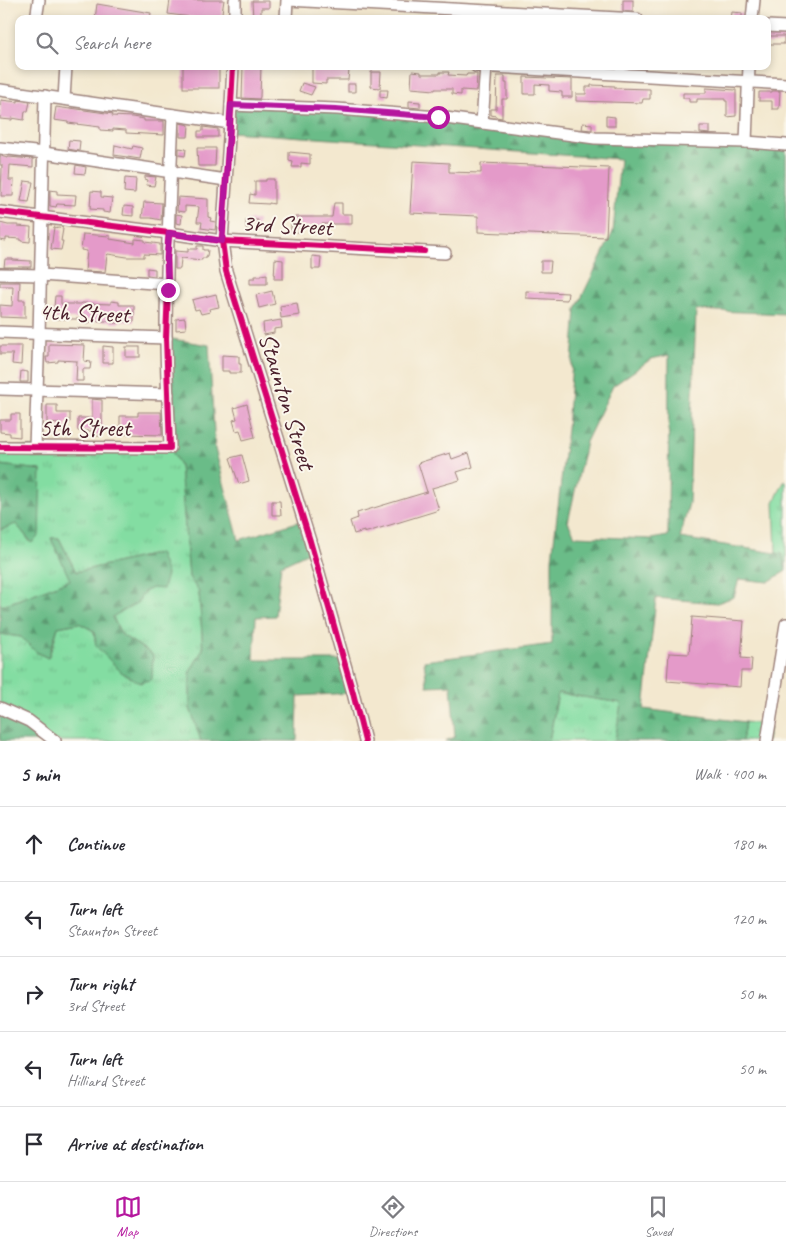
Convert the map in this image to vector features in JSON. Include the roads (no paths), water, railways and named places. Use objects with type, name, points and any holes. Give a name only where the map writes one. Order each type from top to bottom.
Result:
[{"type":"street","points":[[37,15],[39,0]]},
{"type":"street","points":[[235,0],[235,15]]},
{"type":"street","points":[[286,15],[287,0],[571,15]]},
{"type":"street","points":[[752,15],[754,0]]},
{"type":"street","points":[[771,26],[786,27]]},
{"type":"street","points":[[64,99],[66,70]]},
{"type":"street","name":"Staunton Street","points":[[233,70],[222,241],[226,270],[310,541],[365,741]]},
{"type":"street","points":[[482,123],[486,70]]},
{"type":"street","points":[[552,70],[786,84]]},
{"type":"street","points":[[746,142],[749,70]]},
{"type":"street","points":[[0,90],[230,123]]},
{"type":"street","points":[[35,448],[45,96]]},
{"type":"street","points":[[231,105],[336,109],[438,117],[595,138],[746,142],[786,145]]},
{"type":"street","points":[[0,389],[168,394],[166,338],[167,258],[173,115]]},
{"type":"street","points":[[0,148],[226,180]]},
{"type":"street","name":"3rd Street","points":[[0,212],[222,241],[445,253]]},
{"type":"street","points":[[0,274],[168,284]]},
{"type":"street","name":"4th Street","points":[[0,332],[166,338]]},
{"type":"street","name":"5th Street","points":[[0,447],[170,448],[168,394]]},
{"type":"street","points":[[767,741],[786,624]]},
{"type":"street","points":[[0,708],[29,721],[55,741]]}]
